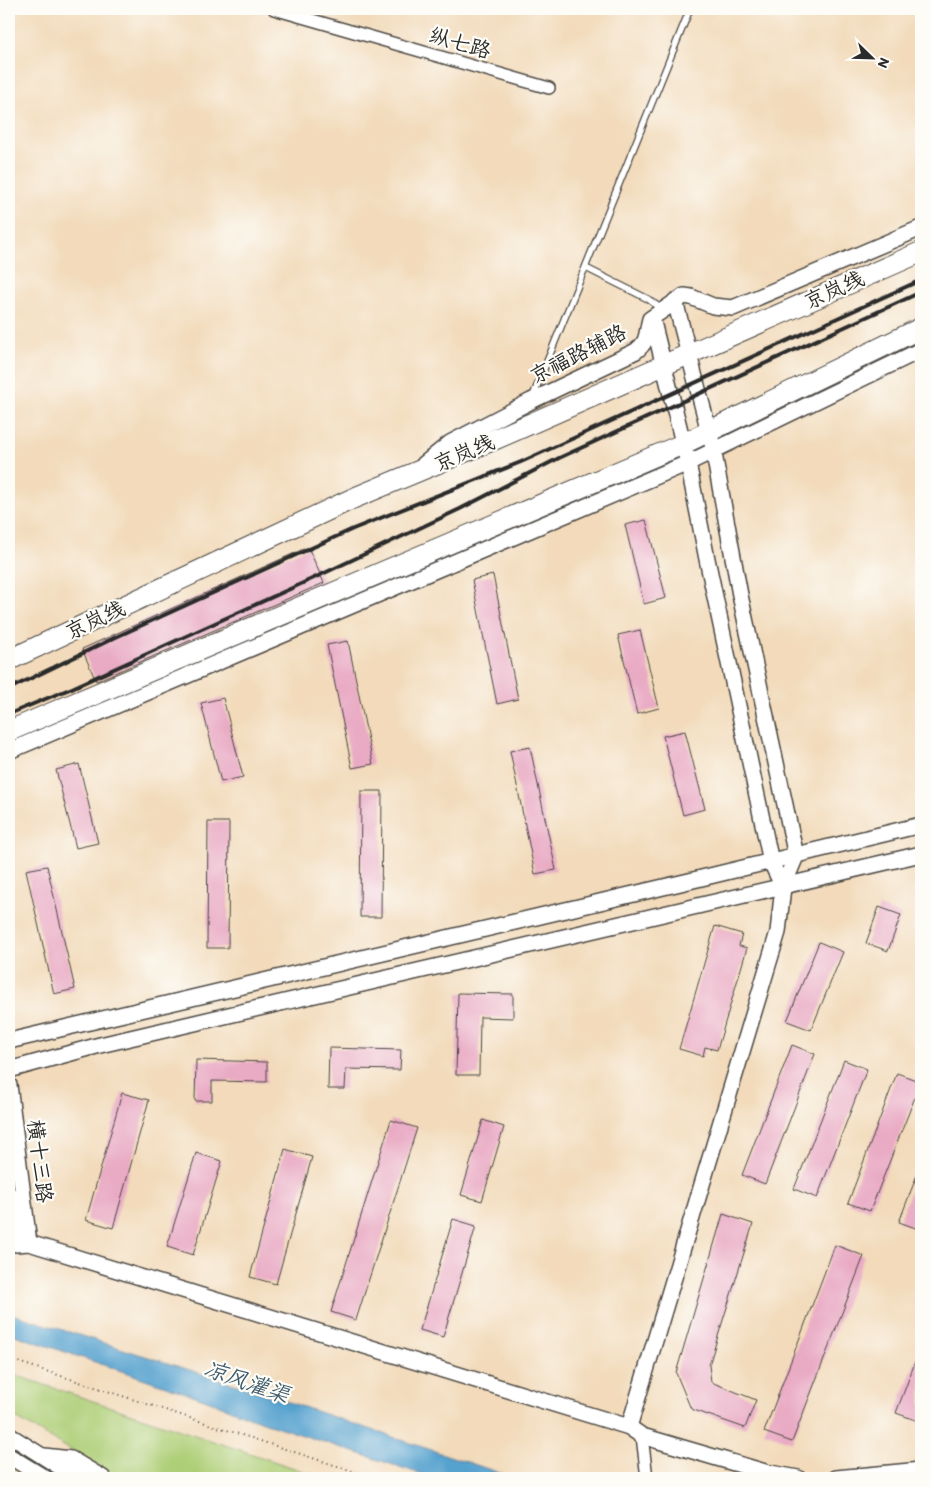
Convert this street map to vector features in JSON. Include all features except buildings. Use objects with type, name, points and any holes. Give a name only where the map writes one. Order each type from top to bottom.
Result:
[{"type":"highway","name":"京岚线","points":[[9,660],[354,498],[663,366],[921,252]]},
{"type":"highway","points":[[9,731],[683,444],[921,328]]},
{"type":"street","name":"纵七路","points":[[274,9],[549,88]]},
{"type":"street","points":[[663,309],[680,298],[687,296],[722,308],[740,306],[921,228]]},
{"type":"street","points":[[629,1427],[778,932],[783,887],[796,856],[740,595],[709,431],[690,354],[663,309]]},
{"type":"street","points":[[663,309],[663,366],[688,463],[771,862],[783,887]]},
{"type":"street","name":"京福路辅路","points":[[410,475],[450,443],[531,401],[638,350],[646,340],[649,322],[663,309]]},
{"type":"street","points":[[9,751],[714,452],[921,350]]},
{"type":"street","points":[[9,1041],[921,825]]},
{"type":"street","points":[[9,1070],[100,1046],[921,854]]},
{"type":"street","name":"横十三路","points":[[9,1085],[23,1244]]},
{"type":"street","name":"横十三路","points":[[9,1194],[23,1244]]},
{"type":"street","points":[[23,1244],[629,1427],[642,1436],[765,1472],[798,1478]]},
{"type":"street","points":[[9,1435],[77,1478]]},
{"type":"street","points":[[642,1436],[647,1478]]},
{"type":"street","points":[[40,1455],[71,1459],[103,1478]]},
{"type":"street","points":[[9,1456],[34,1474],[45,1478]]},
{"type":"street","points":[[836,1478],[921,1470]]},
{"type":"lane","points":[[531,401],[690,9]]},
{"type":"lane","points":[[586,268],[648,299],[663,309]]},
{"type":"path","points":[[9,1359],[374,1478]]},
{"type":"green space","points":[[9,1373],[324,1478],[119,1478],[9,1414]]},
{"type":"water","points":[[9,1313],[250,1389],[515,1478],[433,1478],[254,1419],[207,1400],[9,1333]]},
{"type":"railway","points":[[9,689],[116,637],[353,529],[521,462],[921,280]]},
{"type":"railway","points":[[9,714],[72,688],[314,578],[460,509],[559,458],[921,292]]},
{"type":"water label","name":"凉风灌渠","points":[[247,1381]]}]
